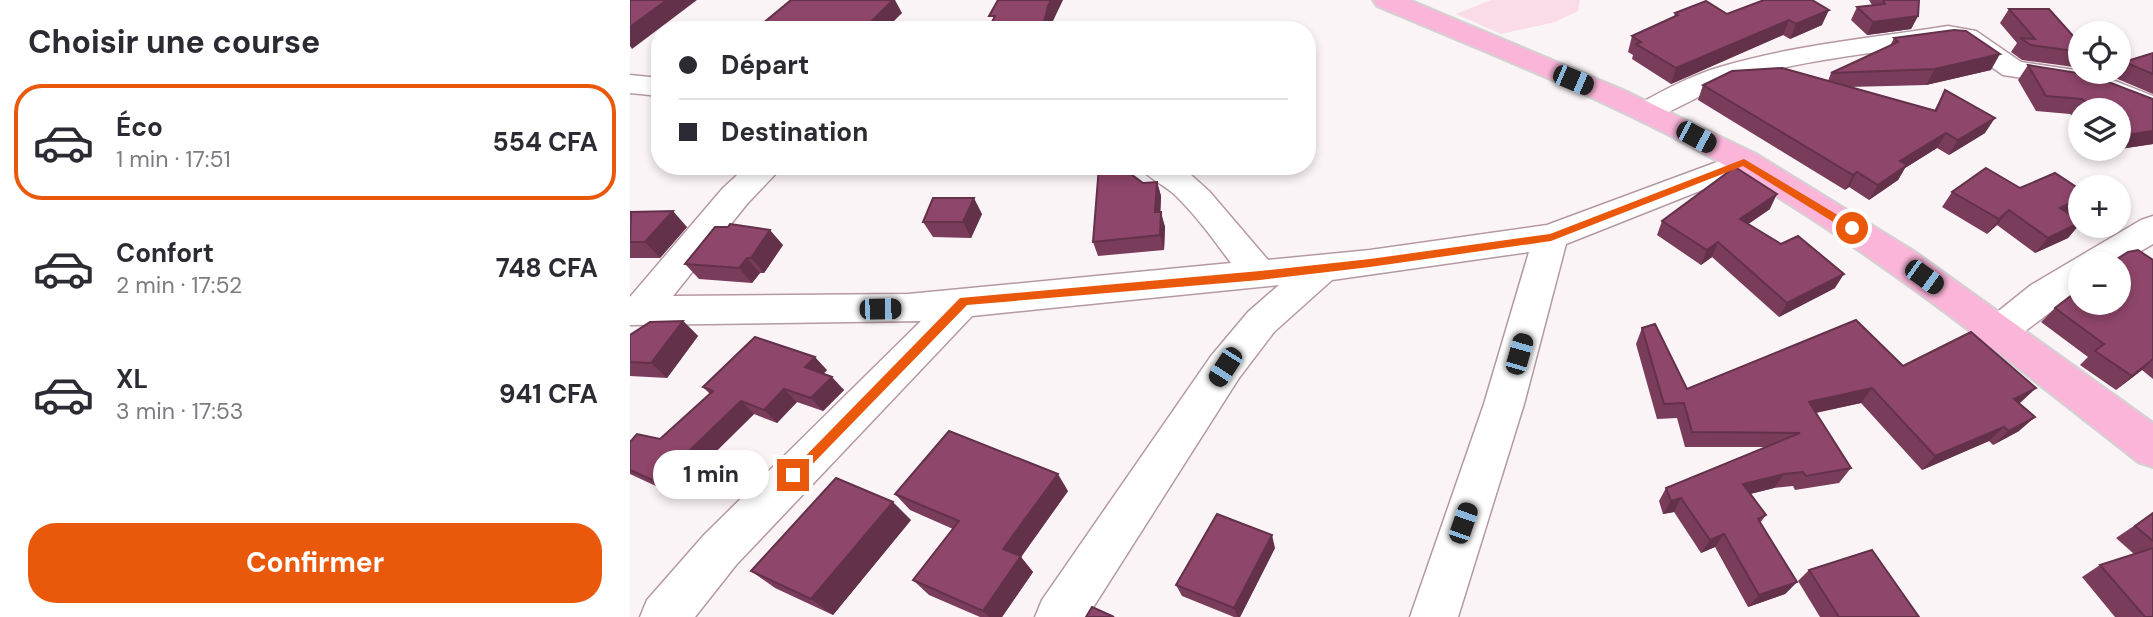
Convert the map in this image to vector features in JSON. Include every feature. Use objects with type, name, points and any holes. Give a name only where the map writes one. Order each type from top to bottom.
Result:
[{"type":"main road","points":[[1386,0],[1647,111],[1744,162],[1852,228],[1999,331],[2153,447]]},
{"type":"street","points":[[1647,111],[1692,87],[1730,73],[1809,56],[1948,34],[1966,37],[2012,69],[2085,79],[2129,94],[2153,108]]},
{"type":"street","points":[[630,84],[651,86]]},
{"type":"street","points":[[643,318],[908,308],[1370,263],[1551,237],[1744,162]]},
{"type":"street","points":[[643,318],[735,196],[757,175]]},
{"type":"street","points":[[1173,175],[1188,188],[1260,275]]},
{"type":"street","points":[[2112,252],[2153,228]]},
{"type":"street","points":[[1434,617],[1504,404],[1551,237]]},
{"type":"street","points":[[1059,617],[1225,367],[1261,322],[1323,267]]},
{"type":"street","points":[[1999,331],[2068,279]]},
{"type":"street","points":[[664,617],[720,550],[964,301]]},
{"type":"shaded area","points":[[1491,0],[1580,0],[1578,11],[1555,22],[1501,34],[1456,14]]},
{"type":"building","points":[[630,0],[667,0],[630,27]]},
{"type":"building","points":[[791,0],[893,0],[872,21],[766,21]]},
{"type":"building","points":[[998,0],[1051,0],[1044,21],[992,21],[995,16],[989,16]]},
{"type":"building","points":[[1764,0],[1812,0],[1829,10],[1796,24],[1789,20],[1676,68],[1636,44],[1641,42],[1632,36],[1678,15],[1675,13],[1706,1],[1727,14]]},
{"type":"building","points":[[1883,0],[1919,0],[1918,16],[1873,22],[1857,7],[1885,4]]},
{"type":"building","points":[[2009,9],[2049,9],[2068,30],[2068,50],[2031,45],[2020,38],[2035,39]]},
{"type":"building","points":[[1954,30],[1966,31],[2000,54],[1935,69],[1831,73],[1898,42],[1894,38]]},
{"type":"building","points":[[2153,53],[2153,74],[2131,65],[2131,60]]},
{"type":"building","points":[[2028,65],[2068,71],[2068,84],[2114,84],[2153,99],[2153,131],[2131,134],[2131,98],[2046,96]]},
{"type":"building","points":[[1782,68],[1936,111],[1945,90],[1995,118],[1958,140],[1946,133],[1900,161],[1907,165],[1878,185],[1857,172],[1853,175],[1703,85],[1732,71]]},
{"type":"building","points":[[1735,167],[1777,194],[1740,219],[1781,244],[1798,236],[1844,274],[1787,303],[1718,242],[1707,250],[1662,221]]},
{"type":"building","points":[[1986,168],[2020,188],[2055,173],[2068,182],[2068,204],[2060,208],[2068,213],[2068,228],[2048,238],[2009,210],[1999,219],[1952,192]]},
{"type":"building","points":[[1098,175],[1132,175],[1143,183],[1157,182],[1155,212],[1161,212],[1160,235],[1093,242]]},
{"type":"building","points":[[933,198],[974,198],[963,222],[923,222]]},
{"type":"building","points":[[673,211],[645,242],[630,242],[631,212]]},
{"type":"building","points":[[730,224],[770,230],[751,258],[747,258],[739,268],[685,264],[715,227],[728,227]]},
{"type":"building","points":[[2138,250],[2153,260],[2153,359],[2132,376],[2095,351],[2104,344],[2055,308],[2068,298],[2068,315],[2131,315],[2131,252],[2128,252]]},
{"type":"building","points":[[1856,320],[1903,366],[1971,332],[2036,388],[2014,399],[2035,417],[2009,431],[2004,427],[1935,456],[1872,388],[1809,402],[1851,468],[1806,476],[1803,472],[1784,474],[1743,484],[1766,515],[1758,519],[1797,582],[1759,595],[1724,534],[1710,540],[1681,498],[1671,501],[1666,488],[1800,433],[1692,432],[1684,403],[1664,404],[1642,328],[1655,324],[1687,389]]},
{"type":"building","points":[[683,321],[651,363],[630,362],[630,335],[650,322]]},
{"type":"building","points":[[755,337],[815,357],[805,367],[832,377],[811,398],[784,389],[764,410],[741,401],[657,482],[630,470],[630,442],[637,434],[660,439],[713,391],[703,387]]},
{"type":"building","points":[[949,431],[1058,474],[1003,549],[1021,556],[983,611],[913,580],[959,521],[895,494]]},
{"type":"building","points":[[836,478],[893,502],[811,599],[751,571]]},
{"type":"building","points":[[2153,513],[2153,541],[2135,526]]},
{"type":"building","points":[[1217,514],[1272,535],[1234,608],[1176,585]]},
{"type":"building","points":[[2153,548],[2153,617],[2145,617],[2100,565]]},
{"type":"building","points":[[1872,550],[1919,617],[1839,617],[1809,570]]},
{"type":"building","points":[[1092,607],[1114,617],[1086,617]]},
{"type":"route","points":[[793,475],[964,301],[1260,275],[1370,263],[1551,237],[1744,162],[1852,228]]}]
